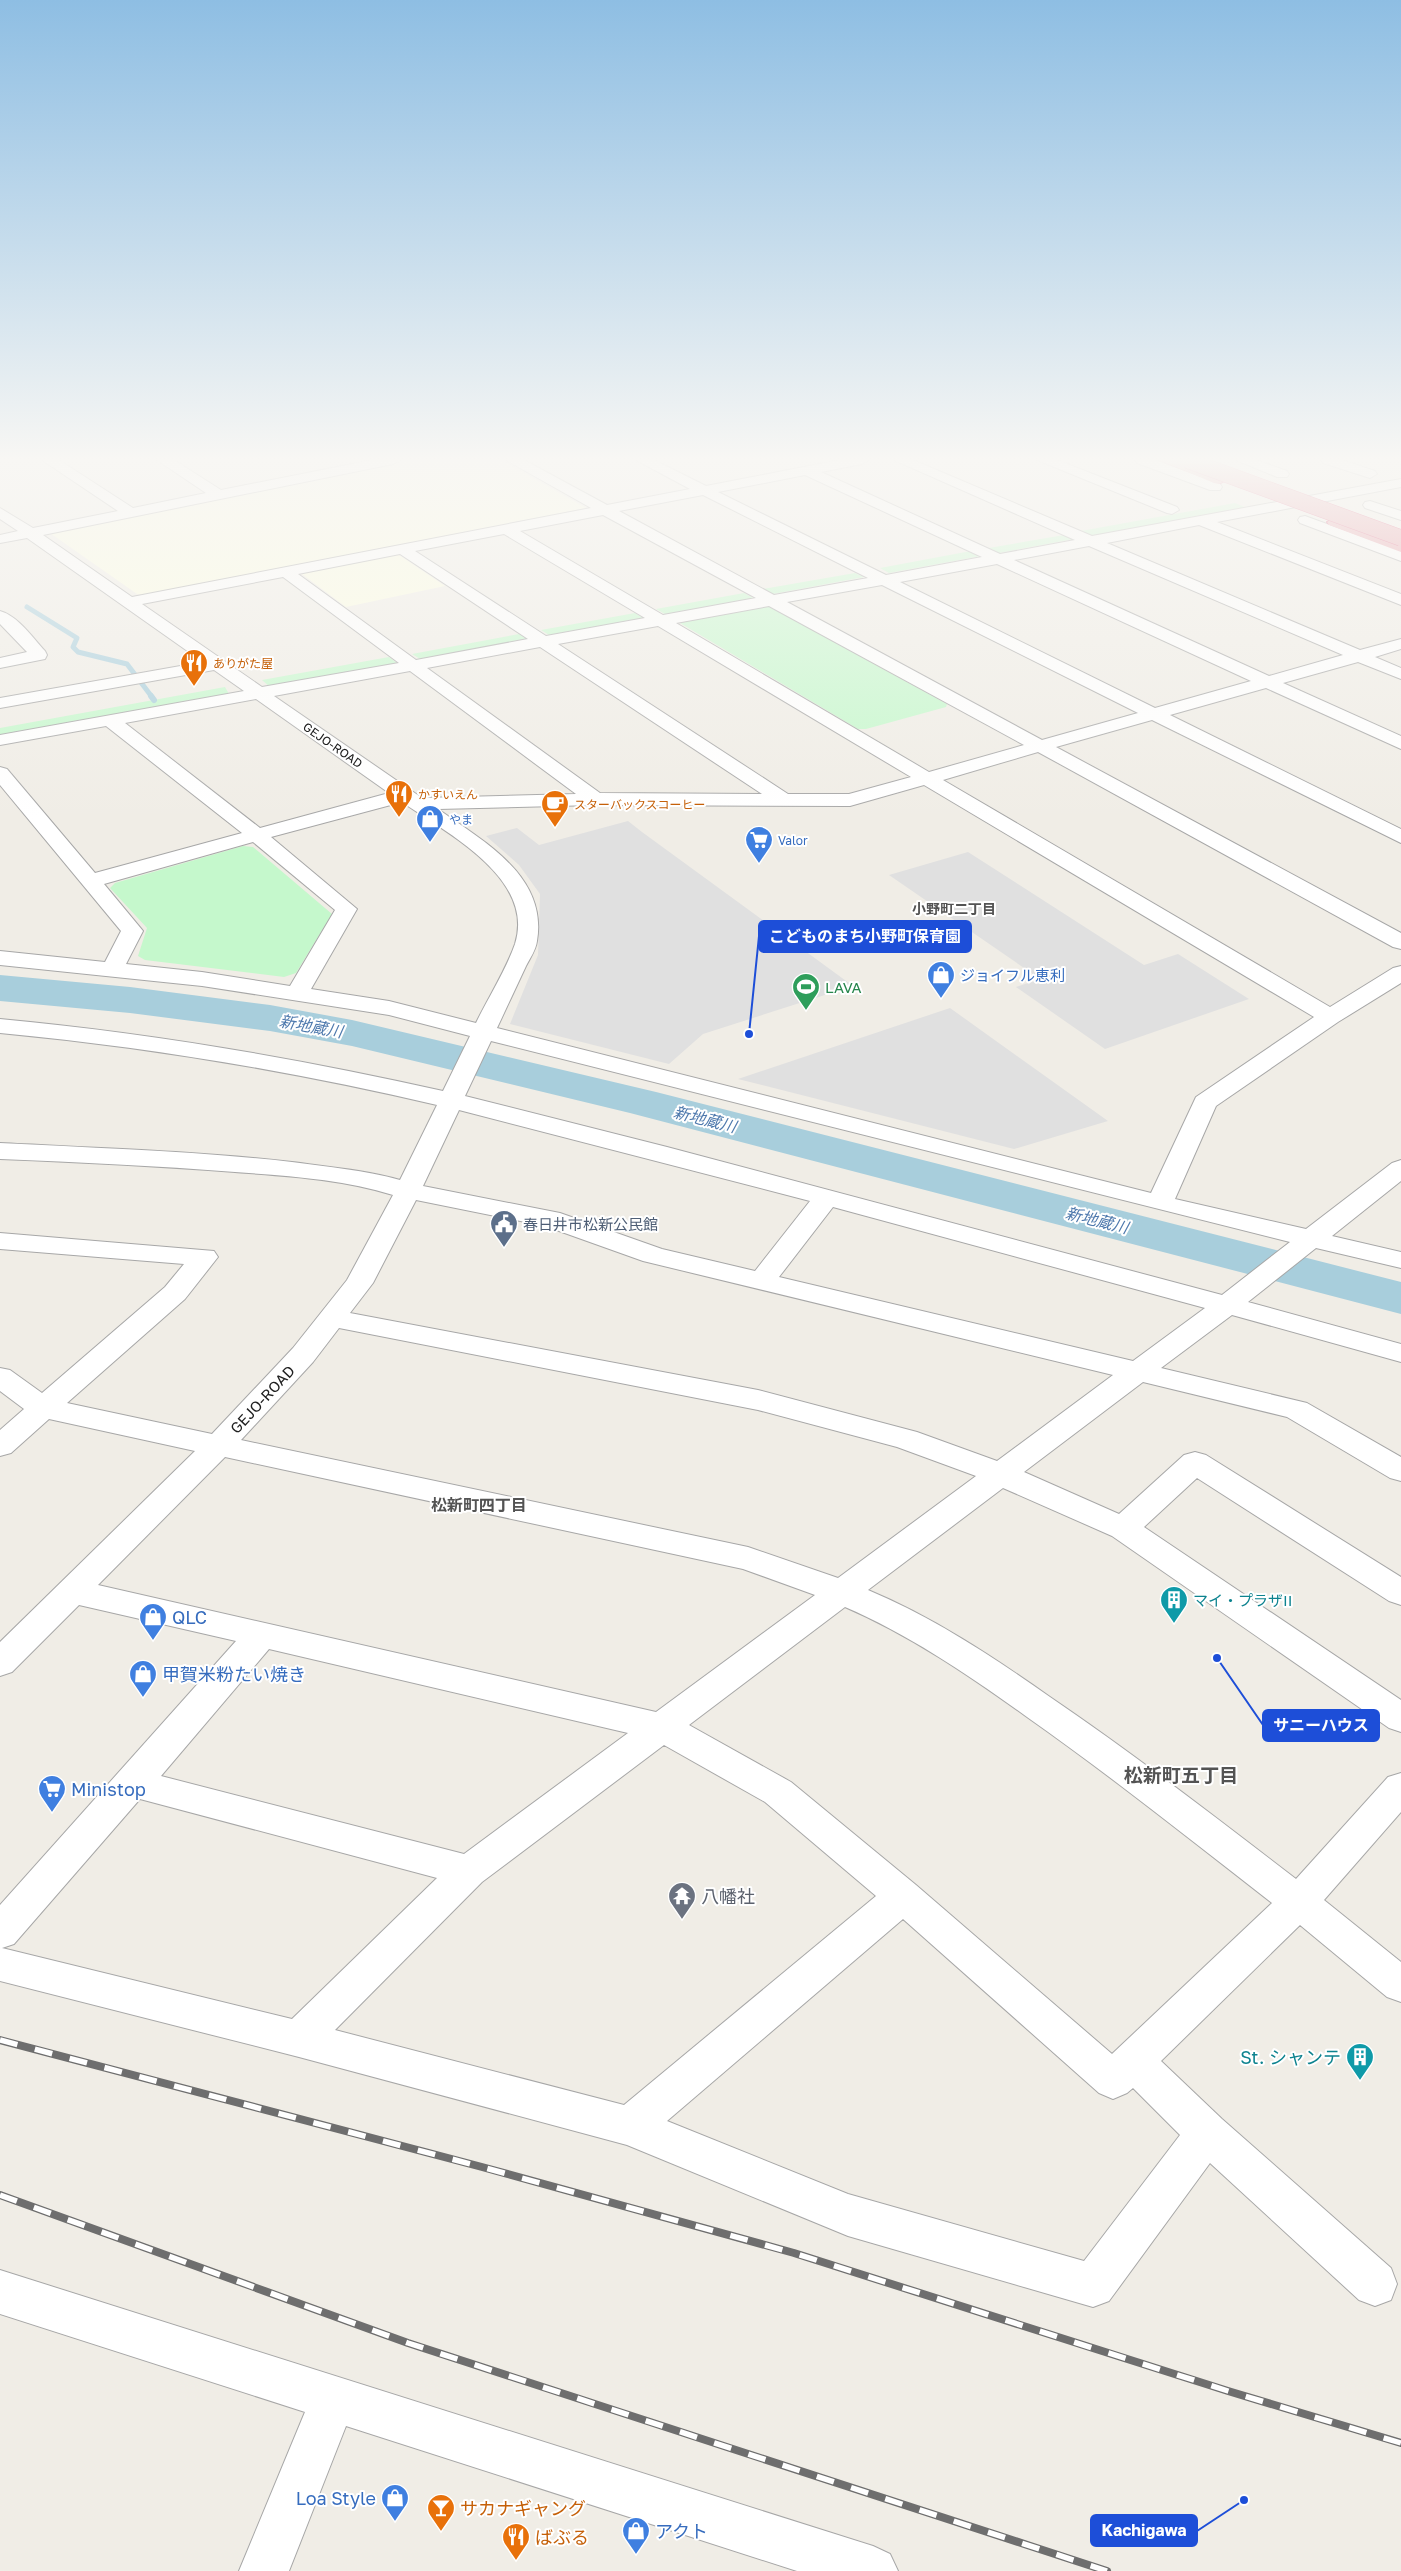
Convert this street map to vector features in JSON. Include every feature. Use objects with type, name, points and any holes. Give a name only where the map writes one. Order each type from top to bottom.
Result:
[{"type":"street","name":"GEJO-ROAD","points":[[0,1663],[218,1446],[302,1355],[358,1283],[408,1192],[453,1092],[526,943],[529,917],[520,889],[499,864],[411,799],[97,580]]},
{"type":"street","points":[[128,602],[244,580]]},
{"type":"street","points":[[297,580],[595,799]]},
{"type":"street","points":[[450,580],[786,800]]},
{"type":"street","points":[[597,580],[651,610],[927,779],[1330,1017]]},
{"type":"street","points":[[735,580],[1401,942]]},
{"type":"street","points":[[609,612],[772,600],[887,580],[1401,837]]},
{"type":"street","points":[[1046,580],[1401,743]]},
{"type":"street","points":[[1180,580],[1401,674]]},
{"type":"street","points":[[1350,580],[1401,600]]},
{"type":"street","points":[[719,591],[774,581]]},
{"type":"street","points":[[0,740],[545,642],[651,610]]},
{"type":"street","points":[[0,616],[7,629],[39,655],[0,663]]},
{"type":"street","points":[[496,633],[543,624]]},
{"type":"street","points":[[90,881],[255,834],[411,799],[850,800],[1401,644]]},
{"type":"street","points":[[375,654],[413,648]]},
{"type":"street","points":[[0,703],[218,664]]},
{"type":"street","points":[[240,679],[260,676]]},
{"type":"street","points":[[111,721],[255,834],[346,909],[297,993]]},
{"type":"street","points":[[0,773],[132,931],[113,969]]},
{"type":"street","points":[[0,958],[113,969],[297,993],[389,1008],[479,1038],[1160,1203],[1305,1243],[1401,1260]]},
{"type":"street","points":[[1160,1203],[1204,1102],[1330,1017],[1401,973]]},
{"type":"street","points":[[0,1026],[86,1032],[162,1042],[453,1092],[827,1197],[1237,1296],[1401,1353]]},
{"type":"street","points":[[0,1151],[151,1158],[266,1166],[372,1180],[408,1192],[550,1219],[653,1255],[1298,1410],[1401,1471]]},
{"type":"street","points":[[299,2040],[469,1871],[1237,1296],[1401,1168]]},
{"type":"street","points":[[761,1281],[827,1197]]},
{"type":"street","points":[[0,1240],[204,1257],[175,1293],[0,1446]]},
{"type":"street","points":[[331,1318],[758,1400],[906,1439],[998,1474],[1123,1528],[1401,1718]]},
{"type":"street","points":[[0,1377],[43,1408],[748,1559],[841,1592],[896,1615],[1001,1680],[1104,1752],[1300,1902],[1401,1985]]},
{"type":"street","points":[[1123,1528],[1195,1462],[1401,1593]]},
{"type":"street","points":[[72,1591],[662,1727],[778,1792],[903,1896],[1113,2080],[1300,1902],[1401,1788]]},
{"type":"street","points":[[0,1932],[133,1783],[262,1634]]},
{"type":"street","points":[[133,1783],[469,1871]]},
{"type":"street","points":[[630,2126],[903,1896]]},
{"type":"street","points":[[0,1964],[630,2126],[848,2214],[1093,2285],[1207,2133]]},
{"type":"street","points":[[1133,2060],[1207,2133],[1375,2284]]},
{"type":"street","points":[[0,2292],[873,2571]]},
{"type":"street","points":[[264,2571],[334,2398]]},
{"type":"shaded area","points":[[117,580],[219,580],[142,595],[137,594]]},
{"type":"shaded area","points":[[310,580],[436,580],[445,586],[346,607]]},
{"type":"shaded area","points":[[628,821],[853,986],[703,1034],[669,1064],[510,1024],[538,955],[540,894],[519,865],[486,836],[517,828],[539,845]]},
{"type":"shaded area","points":[[968,852],[1144,965],[1178,954],[1249,999],[1105,1049],[1016,987],[1040,979],[889,875]]},
{"type":"shaded area","points":[[950,1008],[1108,1121],[1014,1149],[738,1079]]},
{"type":"green space","points":[[815,580],[848,580],[773,594],[763,589]]},
{"type":"green space","points":[[744,593],[753,598],[665,614],[656,609]]},
{"type":"green space","points":[[761,606],[770,607],[947,704],[946,707],[866,729],[858,729],[680,623],[682,621]]},
{"type":"green space","points":[[635,613],[643,618],[549,635],[541,630]]},
{"type":"green space","points":[[519,634],[528,639],[420,659],[412,654]]},
{"type":"green space","points":[[389,657],[397,663],[270,687],[262,680]]},
{"type":"green space","points":[[225,687],[229,694],[0,736],[0,728]]},
{"type":"green space","points":[[243,846],[253,847],[332,914],[296,973],[284,977],[145,960],[138,956],[147,928],[110,888],[115,883]]},
{"type":"waterway","points":[[27,607],[77,638],[73,647],[78,652],[127,664],[152,697]]},
{"type":"waterway","points":[[151,696],[154,700]]},
{"type":"waterway","name":"新地蔵川","points":[[0,988],[130,1000],[270,1018],[352,1033],[640,1102],[1401,1298]]},
{"type":"railway","points":[[0,2040],[482,2167],[794,2253],[1228,2391],[1401,2443]]},
{"type":"railway","points":[[0,2195],[408,2343],[1107,2571]]},
{"type":"place","name":"ありがた屋","points":[[194,687]]},
{"type":"place","name":"かすいえん","points":[[399,818]]},
{"type":"place","name":"スターバックスコーヒー","points":[[555,828]]},
{"type":"place","name":"やま","points":[[430,843]]},
{"type":"place","name":"Valor","points":[[759,864]]},
{"type":"place","name":"ジョイフル恵利","points":[[941,999]]},
{"type":"place","name":"LAVA","points":[[806,1011]]},
{"type":"place","name":"こどものまち小野町保育園","points":[[749,1034]]},
{"type":"place","name":"春日井市松新公民館","points":[[504,1248]]},
{"type":"place","name":"マイ・プラザII","points":[[1174,1624]]},
{"type":"place","name":"QLC","points":[[153,1641]]},
{"type":"place","name":"サニーハウス","points":[[1217,1658]]},
{"type":"place","name":"甲賀米粉たい焼き","points":[[143,1698]]},
{"type":"place","name":"Ministop","points":[[52,1813]]},
{"type":"place","name":"八幡社","points":[[682,1920]]},
{"type":"place","name":"St. シャンテ","points":[[1360,2081]]},
{"type":"place","name":"Kachigawa","points":[[1244,2500]]},
{"type":"place","name":"Loa Style","points":[[395,2522]]},
{"type":"place","name":"サカナギャング","points":[[441,2532]]},
{"type":"place","name":"アクト","points":[[636,2555]]},
{"type":"place","name":"ばぶる","points":[[516,2561]]},
{"type":"district","name":"小野町二丁目","points":[[954,908]]},
{"type":"district","name":"松新町四丁目","points":[[479,1505]]},
{"type":"district","name":"松新町五丁目","points":[[1181,1774]]}]
